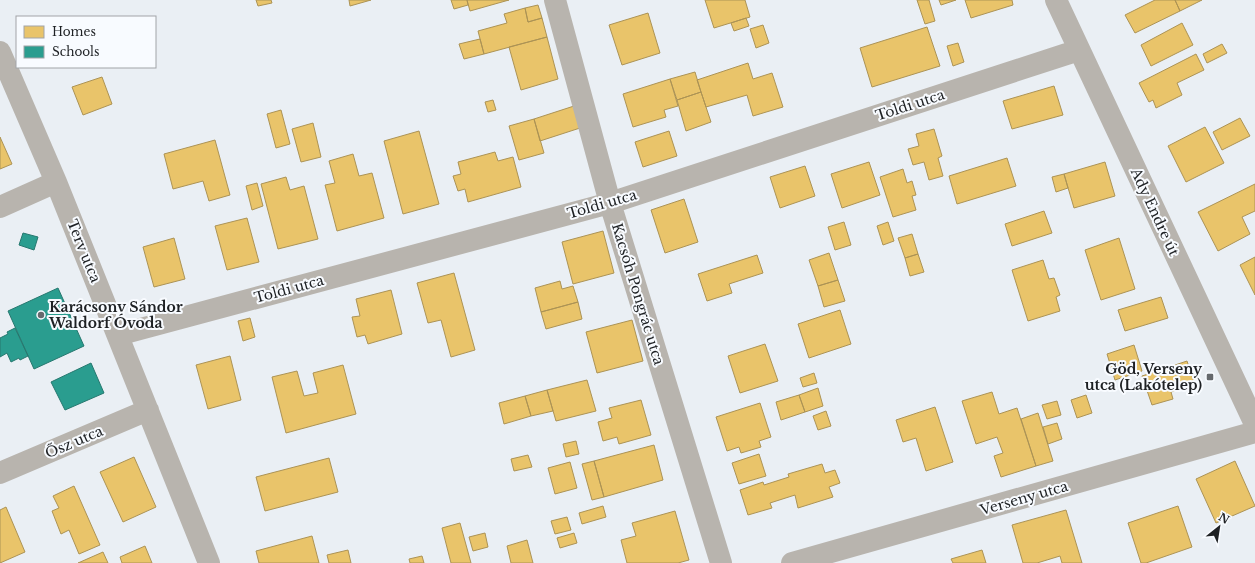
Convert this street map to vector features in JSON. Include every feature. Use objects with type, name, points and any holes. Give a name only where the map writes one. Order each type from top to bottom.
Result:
[{"type":"street","name":"Kacsóh Pongrác utca","points":[[555,0],[610,203],[721,563]]},
{"type":"street","name":"Ady Endre út","points":[[1056,0],[1255,424]]},
{"type":"street","name":"Toldi utca","points":[[118,335],[610,203],[1079,50]]},
{"type":"street","name":"Terv utca","points":[[0,52],[56,182],[209,563]]},
{"type":"street","points":[[0,207],[56,182]]},
{"type":"street","name":"Ősz utca","points":[[0,473],[148,410]]},
{"type":"street","name":"Verseny utca","points":[[792,563],[1255,432]]},
{"type":"building: Homes","points":[[256,0],[271,0],[272,3],[258,6]]},
{"type":"building: Homes","points":[[349,0],[371,0],[350,6]]},
{"type":"building: Homes","points":[[451,0],[467,0],[468,5],[454,9]]},
{"type":"building: Homes","points":[[467,0],[509,0],[470,11]]},
{"type":"building: Homes","points":[[705,0],[745,0],[750,17],[714,28]]},
{"type":"building: Homes","points":[[917,0],[929,0],[935,21],[925,24]]},
{"type":"building: Homes","points":[[939,0],[956,0],[941,5]]},
{"type":"building: Homes","points":[[965,0],[1012,0],[1013,5],[971,18]]},
{"type":"building: Homes","points":[[1155,0],[1175,0],[1180,11],[1135,33],[1125,15]]},
{"type":"building: Homes","points":[[1175,0],[1202,0],[1180,11]]},
{"type":"building: Homes","points":[[538,5],[542,18],[528,22],[525,8]]},
{"type":"building: Homes","points":[[525,8],[528,22],[542,18],[547,37],[484,54],[478,31],[507,23],[504,14]]},
{"type":"building: Homes","points":[[648,13],[660,53],[622,65],[609,25]]},
{"type":"building: Homes","points":[[746,18],[749,26],[734,31],[731,23]]},
{"type":"building: Homes","points":[[1182,23],[1193,45],[1151,66],[1141,45]]},
{"type":"building: Homes","points":[[763,25],[769,43],[756,48],[750,29]]},
{"type":"building: Homes","points":[[927,27],[940,66],[872,87],[860,48]]},
{"type":"building: Homes","points":[[547,37],[558,79],[521,90],[509,47]]},
{"type":"building: Homes","points":[[480,39],[484,54],[464,59],[459,44]]},
{"type":"building: Homes","points":[[958,43],[964,62],[953,66],[947,46]]},
{"type":"building: Homes","points":[[1222,44],[1227,53],[1207,63],[1203,54]]},
{"type":"building: Homes","points":[[1196,54],[1204,70],[1177,83],[1182,95],[1156,108],[1153,100],[1149,102],[1139,83]]},
{"type":"building: Homes","points":[[748,63],[753,79],[772,73],[783,107],[753,116],[747,95],[706,107],[697,80]]},
{"type":"building: Homes","points":[[695,72],[701,92],[677,100],[670,79]]},
{"type":"building: Homes","points":[[102,77],[112,104],[83,115],[72,87]]},
{"type":"building: Homes","points":[[670,79],[678,106],[664,110],[666,117],[633,127],[623,94]]},
{"type":"building: Homes","points":[[1054,86],[1063,115],[1012,129],[1003,101]]},
{"type":"building: Homes","points":[[701,92],[711,122],[686,131],[677,100]]},
{"type":"building: Homes","points":[[493,100],[496,110],[488,112],[485,102]]},
{"type":"building: Homes","points":[[574,106],[580,128],[540,141],[534,119]]},
{"type":"building: Homes","points":[[281,110],[290,144],[276,148],[267,114]]},
{"type":"building: Homes","points":[[1240,118],[1250,136],[1222,150],[1213,132]]},
{"type":"building: Homes","points":[[534,119],[544,153],[519,160],[509,126]]},
{"type":"building: Homes","points":[[313,123],[321,157],[301,162],[292,129]]},
{"type":"building: Homes","points":[[1205,127],[1224,163],[1186,182],[1168,146]]},
{"type":"building: Homes","points":[[934,129],[942,156],[938,158],[943,176],[929,180],[924,162],[913,165],[908,149],[919,146],[916,134]]},
{"type":"building: Homes","points":[[419,131],[439,204],[403,214],[384,141]]},
{"type":"building: Homes","points":[[669,131],[677,156],[643,167],[635,142]]},
{"type":"building: Homes","points":[[0,137],[12,164],[0,169]]},
{"type":"building: Homes","points":[[215,140],[230,195],[209,201],[203,181],[173,189],[164,154]]},
{"type":"building: Homes","points":[[495,152],[498,161],[513,157],[521,187],[468,202],[465,189],[458,191],[453,176],[461,174],[458,162]]},
{"type":"building: Homes","points":[[353,154],[359,176],[372,173],[384,218],[337,231],[325,185],[335,183],[329,161]]},
{"type":"building: Homes","points":[[1007,158],[1016,186],[957,204],[949,176]]},
{"type":"building: Homes","points":[[869,162],[880,195],[842,208],[831,174]]},
{"type":"building: Homes","points":[[1105,162],[1115,196],[1074,208],[1064,174]]},
{"type":"building: Homes","points":[[805,166],[815,196],[780,208],[770,177]]},
{"type":"building: Homes","points":[[903,169],[907,183],[912,181],[916,195],[912,196],[916,210],[893,217],[880,177]]},
{"type":"building: Homes","points":[[1064,174],[1068,188],[1056,192],[1052,177]]},
{"type":"building: Homes","points":[[286,177],[290,190],[304,186],[318,239],[278,249],[261,184]]},
{"type":"building: Homes","points":[[257,183],[263,206],[252,210],[246,186]]},
{"type":"building: Homes","points":[[1255,184],[1255,211],[1242,217],[1250,234],[1218,251],[1198,212]]},
{"type":"building: Homes","points":[[684,199],[698,242],[665,253],[651,210]]},
{"type":"building: Homes","points":[[1044,211],[1052,233],[1012,246],[1005,224]]},
{"type":"building: Homes","points":[[247,218],[259,262],[227,270],[215,226]]},
{"type":"building: Homes","points":[[844,222],[851,245],[835,250],[828,227]]},
{"type":"building: Homes","points":[[888,222],[894,241],[883,245],[877,226]]},
{"type":"building: Homes","points":[[603,231],[614,273],[573,284],[562,242]]},
{"type":"building: Homes","points":[[912,234],[918,254],[905,258],[898,238]]},
{"type":"building: Homes","points":[[174,238],[185,279],[154,287],[143,247]]},
{"type":"building: Homes","points":[[1119,238],[1135,289],[1101,300],[1085,250]]},
{"type":"building: Homes","points":[[829,253],[838,280],[818,286],[809,260]]},
{"type":"building: Homes","points":[[918,254],[924,272],[910,276],[905,258]]},
{"type":"building: Homes","points":[[757,255],[763,273],[729,284],[732,293],[707,301],[698,274]]},
{"type":"building: Homes","points":[[1255,257],[1255,295],[1240,265]]},
{"type":"building: Homes","points":[[1043,260],[1049,279],[1054,278],[1060,295],[1056,297],[1060,311],[1028,321],[1012,270]]},
{"type":"building: Homes","points":[[454,273],[475,350],[451,357],[441,320],[428,323],[417,283]]},
{"type":"building: Homes","points":[[838,280],[845,301],[824,307],[818,286]]},
{"type":"building: Homes","points":[[560,281],[562,289],[573,286],[578,302],[541,312],[535,288]]},
{"type":"building: Homes","points":[[391,290],[402,334],[368,344],[365,335],[357,337],[352,317],[360,316],[356,299]]},
{"type":"building: Homes","points":[[1161,297],[1168,318],[1125,331],[1118,310]]},
{"type":"building: Homes","points":[[578,302],[582,319],[546,329],[541,312]]},
{"type":"building: Homes","points":[[840,310],[851,344],[809,358],[798,324]]},
{"type":"building: Homes","points":[[250,318],[255,337],[243,341],[238,321]]},
{"type":"building: Homes","points":[[632,320],[643,361],[597,373],[586,332]]},
{"type":"building: Homes","points":[[765,344],[778,381],[740,393],[728,356]]},
{"type":"building: Homes","points":[[1134,345],[1142,371],[1115,380],[1107,354]]},
{"type":"building: Homes","points":[[230,356],[241,400],[208,409],[196,365]]},
{"type":"building: Homes","points":[[1187,361],[1195,385],[1171,392],[1173,399],[1152,405],[1142,376]]},
{"type":"building: Homes","points":[[343,365],[356,414],[286,433],[272,377],[297,371],[304,396],[318,393],[313,373]]},
{"type":"building: Homes","points":[[814,373],[817,383],[803,387],[800,378]]},
{"type":"building: Homes","points":[[587,380],[596,411],[556,421],[547,390]]},
{"type":"building: Homes","points":[[818,388],[823,406],[805,412],[799,395]]},
{"type":"building: Homes","points":[[547,390],[553,411],[531,416],[525,396]]},
{"type":"building: Homes","points":[[992,392],[999,414],[1017,408],[1036,466],[1001,477],[994,456],[1003,453],[997,437],[976,444],[962,401]]},
{"type":"building: Homes","points":[[799,395],[805,412],[781,420],[776,402]]},
{"type":"building: Homes","points":[[1086,395],[1092,413],[1077,418],[1071,400]]},
{"type":"building: Homes","points":[[525,396],[531,416],[504,424],[499,403]]},
{"type":"building: Homes","points":[[641,400],[651,435],[619,444],[617,437],[603,441],[598,422],[612,418],[609,408]]},
{"type":"building: Homes","points":[[1057,401],[1061,415],[1047,419],[1042,405]]},
{"type":"building: Homes","points":[[760,403],[771,437],[759,441],[761,447],[741,453],[739,447],[727,451],[716,417]]},
{"type":"building: Homes","points":[[935,407],[953,462],[926,471],[916,438],[903,442],[896,420]]},
{"type":"building: Homes","points":[[826,411],[831,426],[818,430],[813,416]]},
{"type":"building: Homes","points":[[1038,413],[1053,461],[1036,466],[1021,419]]},
{"type":"building: Homes","points":[[1057,423],[1062,439],[1048,444],[1043,427]]},
{"type":"building: Homes","points":[[576,441],[579,454],[566,457],[563,444]]},
{"type":"building: Homes","points":[[654,445],[663,480],[604,497],[594,461]]},
{"type":"building: Homes","points":[[759,454],[766,476],[739,484],[732,463]]},
{"type":"building: Homes","points":[[528,455],[532,467],[514,471],[511,459]]},
{"type":"building: Homes","points":[[134,457],[156,507],[123,522],[100,472]]},
{"type":"building: Homes","points":[[329,458],[338,492],[265,511],[256,477]]},
{"type":"building: Homes","points":[[594,461],[604,497],[592,500],[582,464]]},
{"type":"building: Homes","points":[[1235,461],[1255,506],[1216,523],[1196,479]]},
{"type":"building: Homes","points":[[570,462],[577,488],[555,494],[548,468]]},
{"type":"building: Homes","points":[[822,464],[825,473],[835,470],[840,483],[829,487],[833,497],[798,508],[795,495],[770,503],[772,508],[748,515],[740,490],[763,482],[764,485],[789,477],[788,474]]},
{"type":"building: Homes","points":[[74,486],[100,545],[79,554],[69,530],[61,534],[52,511],[59,508],[53,496]]},
{"type":"building: Homes","points":[[603,506],[606,517],[582,524],[579,513]]},
{"type":"building: Homes","points":[[1178,506],[1192,547],[1146,563],[1141,563],[1128,523]]},
{"type":"building: Homes","points":[[6,507],[25,552],[0,563],[0,510]]},
{"type":"building: Homes","points":[[1066,510],[1082,563],[1062,563],[1060,556],[1037,563],[1023,563],[1012,525]]},
{"type":"building: Homes","points":[[675,511],[689,560],[678,563],[627,563],[621,540],[636,536],[632,523]]},
{"type":"building: Homes","points":[[567,517],[571,530],[555,534],[551,521]]},
{"type":"building: Homes","points":[[460,523],[471,563],[451,563],[442,528]]},
{"type":"building: Homes","points":[[485,533],[488,547],[473,551],[469,537]]},
{"type":"building: Homes","points":[[574,533],[577,543],[560,548],[557,538]]},
{"type":"building: Homes","points":[[312,536],[319,563],[259,563],[256,551]]},
{"type":"building: Homes","points":[[527,540],[533,563],[511,563],[507,546]]},
{"type":"building: Homes","points":[[145,546],[152,563],[122,563],[120,557]]},
{"type":"building: Homes","points":[[348,550],[351,563],[329,563],[327,555]]},
{"type":"building: Homes","points":[[982,550],[986,563],[953,563],[951,559]]},
{"type":"building: Homes","points":[[103,552],[108,563],[78,563]]},
{"type":"building: Homes","points":[[422,556],[424,563],[410,563],[409,559]]},
{"type":"building: Schools","points":[[23,233],[38,237],[34,250],[19,245]]},
{"type":"building: Schools","points":[[58,288],[84,346],[34,369],[8,311]]},
{"type":"building: Schools","points":[[15,328],[28,356],[11,362],[7,353],[0,357],[0,338]]},
{"type":"building: Schools","points":[[91,363],[104,393],[65,410],[51,382]]},
{"type":"place","name":"Karácsony Sándor Waldorf Óvoda","points":[[41,315]]},
{"type":"place","name":"Göd, Verseny utca (Lakótelep)","points":[[1210,377]]}]
